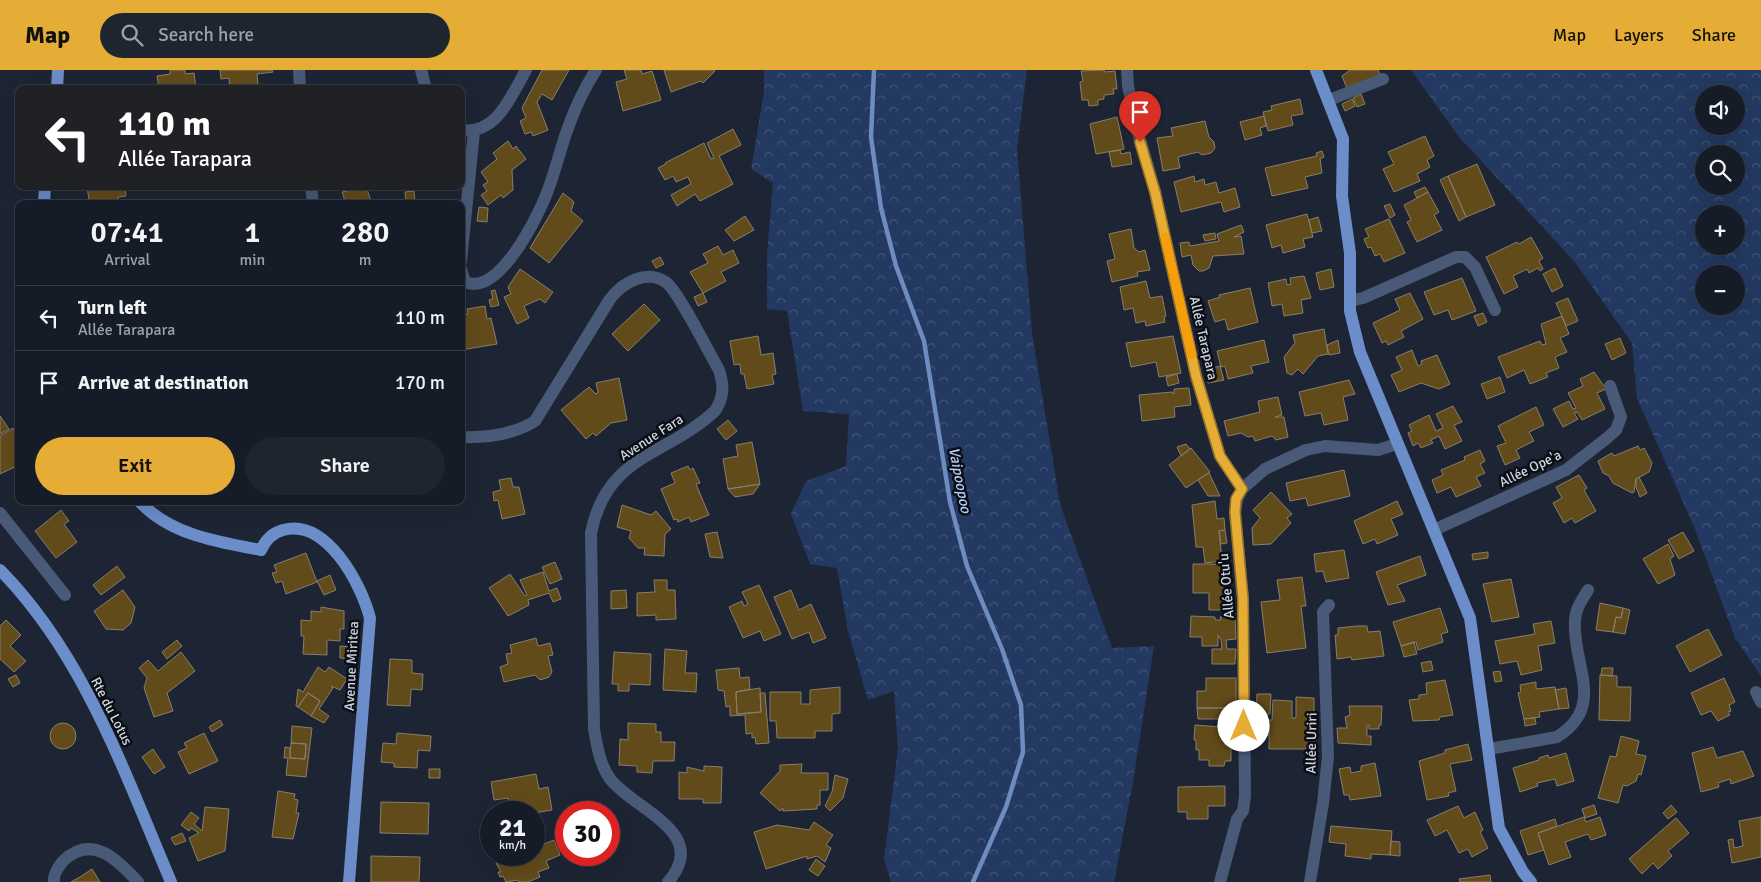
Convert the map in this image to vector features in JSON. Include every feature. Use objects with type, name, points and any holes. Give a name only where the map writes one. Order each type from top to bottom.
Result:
[{"type":"main road","points":[[56,85],[58,70]]},
{"type":"main road","points":[[1316,70],[1343,139],[1342,196],[1350,253],[1350,311],[1360,352],[1470,618],[1499,828],[1523,872],[1531,882]]},
{"type":"main road","name":"Avenue Miritea","points":[[142,505],[177,529],[212,541],[261,550],[269,537],[278,531],[301,528],[312,532],[333,549],[367,604],[370,618],[369,651],[349,882]]},
{"type":"main road","name":"Rte du Lotus","points":[[0,570],[41,620],[87,691],[126,773],[171,882]]},
{"type":"street","points":[[299,70],[300,85]]},
{"type":"street","points":[[421,70],[425,85]]},
{"type":"street","points":[[465,174],[467,131],[486,128],[503,110],[526,70]]},
{"type":"street","points":[[465,282],[470,285],[482,283],[496,275],[511,257],[548,191],[569,125],[596,70]]},
{"type":"street","name":"Allée Tarapara","points":[[1128,70],[1128,86],[1138,136],[1155,192],[1196,376],[1220,456],[1242,489]]},
{"type":"street","points":[[1329,100],[1383,79]]},
{"type":"street","points":[[1350,301],[1363,298],[1456,257],[1465,257],[1475,267],[1495,310]]},
{"type":"street","name":"Avenue Fara","points":[[465,437],[475,438],[518,431],[535,421],[618,288],[639,278],[647,277],[668,284],[719,370],[723,393],[715,411],[616,478],[598,504],[590,534],[594,719],[598,751],[611,780],[627,795],[666,824],[676,835],[680,843],[679,863],[668,882]]},
{"type":"street","name":"Allée Ope'a","points":[[1434,530],[1566,470],[1616,430],[1621,417],[1610,386]]},
{"type":"street","points":[[1242,489],[1264,469],[1306,450],[1325,446],[1378,450],[1397,444]]},
{"type":"street","name":"Allée Otu'u","points":[[1220,882],[1237,819],[1244,810],[1245,796],[1243,599],[1235,512],[1236,499],[1242,489]]},
{"type":"street","points":[[0,513],[65,595]]},
{"type":"street","points":[[1489,749],[1501,745],[1557,737],[1566,731],[1577,718],[1585,696],[1575,619],[1580,602],[1588,590]]},
{"type":"street","name":"Allée Uriri","points":[[1310,882],[1323,803],[1328,757],[1322,633],[1323,612],[1329,605]]},
{"type":"street","points":[[54,882],[56,870],[69,857],[76,852],[92,849],[104,852],[119,862],[138,882]]},
{"type":"green space","points":[[764,70],[1027,70],[1017,149],[1032,333],[1060,504],[1112,648],[1154,646],[1133,782],[1114,882],[891,882],[884,859],[898,749],[894,691],[868,700],[848,631],[837,568],[810,564],[791,514],[806,481],[846,466],[849,414],[803,411],[787,311],[767,309],[767,255],[773,183],[751,169],[764,92]]},
{"type":"green space","points":[[1411,70],[1761,70],[1761,676],[1735,638],[1695,529],[1637,398],[1632,343],[1574,261],[1459,137]]},
{"type":"building","points":[[170,70],[185,70],[185,74],[194,73],[196,85],[158,85],[157,76],[170,74]]},
{"type":"building","points":[[220,70],[272,70],[273,72],[257,74],[258,85],[230,85],[229,78],[221,79]]},
{"type":"building","points":[[542,70],[569,70],[552,100],[542,94],[537,102],[548,130],[533,136],[531,132],[525,134],[520,121],[526,118],[522,108]]},
{"type":"building","points":[[624,70],[641,70],[642,74],[652,71],[661,100],[623,111],[616,82],[627,79]]},
{"type":"building","points":[[664,70],[715,71],[703,83],[701,81],[671,92]]},
{"type":"building","points":[[1104,70],[1105,72],[1115,71],[1117,89],[1113,89],[1114,94],[1104,95],[1104,99],[1098,100],[1098,105],[1089,106],[1088,100],[1082,100],[1080,82],[1083,81],[1081,71]]},
{"type":"building","points":[[1350,70],[1378,70],[1381,76],[1348,91],[1342,76]]},
{"type":"building","points":[[1361,94],[1365,104],[1357,107],[1353,98]]},
{"type":"building","points":[[1300,99],[1303,114],[1291,116],[1293,125],[1268,131],[1263,112],[1272,110],[1271,106]]},
{"type":"building","points":[[1352,99],[1355,106],[1345,111],[1342,104]]},
{"type":"building","points":[[1264,116],[1266,126],[1260,128],[1262,135],[1245,140],[1240,122]]},
{"type":"building","points":[[1117,117],[1124,149],[1096,154],[1090,124]]},
{"type":"building","points":[[1205,121],[1209,137],[1214,142],[1215,148],[1211,153],[1202,155],[1198,152],[1178,157],[1180,168],[1163,171],[1157,138],[1173,136],[1171,128]]},
{"type":"building","points":[[733,129],[741,145],[719,156],[733,184],[700,201],[695,194],[677,206],[671,195],[691,184],[688,177],[676,182],[673,176],[665,180],[658,168],[704,143],[711,159],[714,158],[707,143]]},
{"type":"building","points":[[1425,136],[1434,156],[1427,160],[1430,167],[1417,174],[1420,181],[1394,192],[1383,169],[1394,164],[1388,152]]},
{"type":"building","points":[[508,141],[513,149],[516,146],[526,159],[512,170],[513,190],[503,198],[501,195],[488,205],[481,195],[487,191],[483,185],[488,182],[481,172],[497,159],[493,153]]},
{"type":"building","points":[[1120,150],[1121,154],[1130,152],[1132,164],[1112,167],[1109,152]]},
{"type":"building","points":[[1322,151],[1324,157],[1320,159],[1322,173],[1305,177],[1308,188],[1272,196],[1265,168],[1317,156],[1316,153]]},
{"type":"building","points":[[1477,164],[1495,205],[1466,217],[1448,176]]},
{"type":"building","points":[[1194,176],[1195,182],[1204,179],[1205,185],[1216,182],[1219,193],[1235,188],[1240,207],[1224,212],[1221,202],[1181,212],[1174,182]]},
{"type":"building","points":[[1448,176],[1466,217],[1459,221],[1440,180]]},
{"type":"building","points":[[1425,187],[1428,192],[1417,198],[1414,192]]},
{"type":"building","points":[[88,190],[125,190],[126,196],[118,197],[118,200],[89,200]]},
{"type":"building","points":[[367,190],[371,200],[345,200],[342,192]]},
{"type":"building","points":[[414,191],[415,200],[406,200],[405,192]]},
{"type":"building","points":[[1428,192],[1439,212],[1434,215],[1442,230],[1417,242],[1407,222],[1411,220],[1404,205]]},
{"type":"building","points":[[563,193],[574,202],[571,211],[583,221],[549,263],[530,248]]},
{"type":"building","points":[[1390,204],[1395,215],[1390,218],[1384,206]]},
{"type":"building","points":[[479,207],[488,208],[487,222],[477,221]]},
{"type":"building","points":[[1307,214],[1313,237],[1303,239],[1305,247],[1283,253],[1281,245],[1272,248],[1266,225]]},
{"type":"building","points":[[745,216],[754,230],[734,241],[725,230]]},
{"type":"building","points":[[1318,217],[1322,231],[1312,233],[1309,220]]},
{"type":"building","points":[[1389,219],[1405,253],[1384,262],[1380,254],[1375,256],[1371,247],[1368,248],[1364,239],[1369,237],[1365,229]]},
{"type":"building","points":[[1241,225],[1244,232],[1234,237],[1241,236],[1244,254],[1213,256],[1209,268],[1203,271],[1199,271],[1193,265],[1191,255],[1182,257],[1180,243],[1189,242],[1190,246],[1219,241],[1217,234]]},
{"type":"building","points":[[1131,229],[1134,248],[1139,252],[1145,250],[1150,270],[1137,272],[1138,276],[1112,282],[1107,261],[1115,259],[1109,234]]},
{"type":"building","points":[[1215,233],[1216,239],[1205,241],[1203,235]]},
{"type":"building","points":[[1531,237],[1543,258],[1539,261],[1543,269],[1540,271],[1538,268],[1529,273],[1527,269],[1513,276],[1518,287],[1504,294],[1486,257],[1517,242],[1519,244]]},
{"type":"building","points":[[718,246],[723,255],[733,250],[739,263],[721,272],[726,281],[703,293],[690,272],[708,263],[703,254]]},
{"type":"building","points":[[660,257],[664,264],[656,268],[652,261]]},
{"type":"building","points":[[1555,268],[1563,286],[1552,292],[1543,274]]},
{"type":"building","points":[[520,269],[553,292],[545,303],[540,299],[524,306],[529,318],[517,324],[504,297],[511,294],[508,287]]},
{"type":"building","points":[[1331,269],[1334,287],[1320,290],[1316,273]]},
{"type":"building","points":[[1304,276],[1311,298],[1301,300],[1303,313],[1284,316],[1282,304],[1272,306],[1268,283],[1286,279],[1287,285],[1291,284],[1290,278]]},
{"type":"building","points":[[1462,278],[1476,311],[1452,320],[1448,310],[1434,315],[1424,292]]},
{"type":"building","points":[[1146,281],[1150,298],[1162,296],[1166,316],[1164,317],[1165,322],[1146,326],[1145,321],[1136,323],[1133,308],[1124,310],[1120,287]]},
{"type":"building","points":[[1250,288],[1258,322],[1228,330],[1225,319],[1215,322],[1208,301],[1220,297],[1219,295]]},
{"type":"building","points":[[495,290],[499,305],[491,307],[489,300],[493,299],[491,291]]},
{"type":"building","points":[[703,293],[707,302],[698,306],[694,297]]},
{"type":"building","points":[[1410,293],[1423,319],[1401,331],[1404,337],[1388,345],[1386,341],[1382,343],[1373,323],[1400,310],[1395,299]]},
{"type":"building","points":[[1568,298],[1578,321],[1566,326],[1556,303]]},
{"type":"building","points":[[644,304],[660,320],[628,351],[612,334]]},
{"type":"building","points":[[485,306],[487,319],[491,318],[497,344],[465,349],[465,314],[468,314],[467,309]]},
{"type":"building","points":[[1483,313],[1487,322],[1478,326],[1474,316]]},
{"type":"building","points":[[1562,316],[1569,334],[1560,338],[1567,352],[1555,357],[1559,368],[1546,373],[1548,377],[1530,384],[1524,370],[1507,378],[1498,357],[1540,341],[1542,345],[1546,344],[1541,324]]},
{"type":"building","points":[[1324,329],[1328,354],[1318,356],[1303,374],[1298,369],[1292,375],[1287,373],[1284,357],[1295,343],[1293,335]]},
{"type":"building","points":[[758,336],[761,355],[773,353],[776,374],[772,375],[774,384],[747,389],[744,374],[741,374],[740,364],[734,365],[730,341]]},
{"type":"building","points":[[1173,336],[1181,373],[1159,377],[1156,362],[1131,367],[1126,343]]},
{"type":"building","points":[[1620,338],[1626,353],[1612,360],[1605,344]]},
{"type":"building","points":[[1264,340],[1269,362],[1251,366],[1253,373],[1228,379],[1225,366],[1221,367],[1217,351]]},
{"type":"building","points":[[1338,340],[1340,353],[1329,355],[1327,345]]},
{"type":"building","points":[[1412,350],[1418,366],[1422,364],[1421,361],[1437,355],[1450,384],[1439,389],[1421,383],[1399,392],[1391,375],[1402,370],[1396,357]]},
{"type":"building","points":[[1220,366],[1224,380],[1208,383],[1205,370]]},
{"type":"building","points":[[1594,372],[1606,389],[1597,393],[1605,409],[1582,420],[1577,412],[1574,413],[1578,419],[1563,427],[1553,409],[1569,401],[1573,409],[1576,408],[1568,393],[1583,386],[1580,379]]},
{"type":"building","points":[[1177,374],[1179,383],[1168,386],[1166,377]]},
{"type":"building","points":[[1500,377],[1505,392],[1487,399],[1481,384]]},
{"type":"building","points":[[619,378],[627,420],[611,423],[596,436],[593,433],[586,439],[561,410],[589,387],[596,394],[598,392],[596,383]]},
{"type":"building","points":[[1349,380],[1355,394],[1343,397],[1348,420],[1324,425],[1321,413],[1305,416],[1299,392]]},
{"type":"building","points":[[1189,388],[1191,405],[1174,407],[1175,417],[1142,421],[1139,395],[1172,392],[1174,394],[1174,389]]},
{"type":"building","points":[[1278,397],[1282,415],[1275,417],[1284,417],[1288,437],[1276,440],[1272,436],[1255,441],[1253,436],[1248,437],[1241,433],[1228,436],[1224,421],[1260,412],[1258,401]]},
{"type":"building","points":[[1453,406],[1462,422],[1454,425],[1462,441],[1445,449],[1439,436],[1431,440],[1433,443],[1421,448],[1418,443],[1413,446],[1408,433],[1412,431],[1409,425],[1429,415],[1436,431],[1443,428],[1436,414]]},
{"type":"building","points":[[1536,407],[1544,425],[1529,432],[1534,441],[1516,450],[1520,458],[1505,465],[1497,446],[1506,443],[1498,426]]},
{"type":"building","points":[[0,416],[9,429],[0,434]]},
{"type":"building","points":[[728,420],[737,431],[726,440],[717,429]]},
{"type":"building","points":[[13,428],[15,432],[15,467],[0,474],[0,436]]},
{"type":"building","points":[[752,442],[760,484],[728,489],[723,459],[738,456],[736,445]]},
{"type":"building","points":[[1186,444],[1190,449],[1181,456],[1177,447]]},
{"type":"building","points":[[1638,446],[1640,450],[1644,448],[1652,463],[1649,472],[1636,479],[1634,492],[1632,493],[1613,483],[1609,476],[1603,473],[1598,461],[1612,453],[1614,456]]},
{"type":"building","points":[[1191,448],[1210,472],[1186,488],[1169,465]]},
{"type":"building","points":[[1480,450],[1485,461],[1480,464],[1485,473],[1476,477],[1481,486],[1456,497],[1451,487],[1437,493],[1432,480],[1443,475],[1441,470],[1465,460],[1464,457]]},
{"type":"building","points":[[688,466],[690,470],[693,468],[700,483],[696,484],[709,515],[691,522],[689,517],[678,522],[677,519],[674,520],[661,489],[675,483],[671,473]]},
{"type":"building","points":[[1344,470],[1350,496],[1308,506],[1306,498],[1290,501],[1286,483]]},
{"type":"building","points":[[1209,473],[1220,496],[1208,496],[1198,480]]},
{"type":"building","points":[[1579,475],[1587,488],[1584,490],[1596,511],[1575,523],[1572,518],[1564,523],[1553,503],[1562,498],[1556,487]]},
{"type":"building","points":[[1639,477],[1647,493],[1640,497],[1636,487],[1636,479]]},
{"type":"building","points":[[511,478],[513,487],[519,487],[525,514],[502,519],[498,500],[494,501],[493,492],[501,490],[499,480]]},
{"type":"building","points":[[760,484],[753,494],[735,497],[728,489]]},
{"type":"building","points":[[1271,492],[1292,514],[1287,518],[1291,523],[1271,544],[1253,545],[1252,528],[1260,518],[1253,510]]},
{"type":"building","points":[[1215,501],[1217,519],[1224,518],[1225,530],[1219,531],[1222,561],[1205,563],[1203,547],[1196,547],[1192,505]]},
{"type":"building","points":[[1397,501],[1403,514],[1391,519],[1398,535],[1377,544],[1375,539],[1363,544],[1354,521]]},
{"type":"building","points":[[622,505],[651,515],[656,511],[671,529],[665,534],[664,556],[644,555],[645,548],[638,548],[629,538],[631,531],[617,527]]},
{"type":"building","points":[[61,510],[69,521],[64,524],[77,542],[56,558],[35,531]]},
{"type":"building","points":[[1225,530],[1227,543],[1221,544],[1219,531]]},
{"type":"building","points":[[717,532],[723,558],[710,557],[705,534]]},
{"type":"building","points":[[1683,532],[1694,551],[1679,559],[1668,540]]},
{"type":"building","points":[[1668,544],[1674,556],[1670,559],[1675,575],[1658,584],[1643,559]]},
{"type":"building","points":[[1344,550],[1349,578],[1326,582],[1323,571],[1316,572],[1314,554]]},
{"type":"building","points":[[1488,552],[1488,558],[1473,560],[1472,554]]},
{"type":"building","points":[[306,553],[317,582],[286,594],[282,581],[276,583],[272,573],[277,572],[274,565]]},
{"type":"building","points":[[1420,556],[1426,575],[1397,585],[1405,601],[1388,605],[1376,572]]},
{"type":"building","points":[[555,562],[562,579],[550,584],[542,567]]},
{"type":"building","points":[[1193,564],[1228,564],[1229,610],[1209,610],[1209,593],[1193,593]]},
{"type":"building","points":[[117,566],[125,577],[101,595],[93,585]]},
{"type":"building","points":[[543,572],[549,591],[557,588],[561,599],[553,602],[549,593],[528,600],[529,605],[508,616],[489,588],[510,574],[525,596],[527,595],[520,580]]},
{"type":"building","points":[[330,575],[336,590],[324,595],[317,581]]},
{"type":"building","points":[[1302,577],[1306,606],[1301,606],[1306,648],[1267,653],[1261,602],[1280,600],[1277,580]]},
{"type":"building","points":[[1511,579],[1519,617],[1492,622],[1483,584]]},
{"type":"building","points":[[654,580],[667,580],[667,590],[675,590],[676,619],[656,620],[656,615],[637,616],[637,593],[655,592]]},
{"type":"building","points":[[759,585],[781,634],[764,641],[760,631],[743,638],[729,607],[742,601],[744,606],[748,604],[742,592]]},
{"type":"building","points":[[123,590],[135,607],[131,623],[123,630],[106,629],[94,611]]},
{"type":"building","points":[[626,590],[627,608],[611,609],[611,591]]},
{"type":"building","points":[[791,590],[799,610],[811,604],[826,638],[813,643],[809,632],[792,639],[774,597]]},
{"type":"building","points":[[1600,603],[1623,608],[1621,618],[1616,617],[1613,632],[1596,630]]},
{"type":"building","points":[[321,607],[344,611],[344,629],[340,629],[340,641],[327,640],[327,655],[303,654],[304,636],[301,636],[301,620],[311,621],[311,611],[321,612]]},
{"type":"building","points":[[1440,608],[1448,632],[1441,634],[1443,642],[1418,650],[1416,642],[1401,646],[1393,622]]},
{"type":"building","points":[[1623,608],[1630,610],[1625,634],[1613,632],[1616,617],[1621,618]]},
{"type":"building","points":[[1191,616],[1215,617],[1215,620],[1221,620],[1220,617],[1235,617],[1236,639],[1226,640],[1227,649],[1236,649],[1235,664],[1212,664],[1212,649],[1222,649],[1221,640],[1218,635],[1218,646],[1202,646],[1202,637],[1190,637]]},
{"type":"building","points":[[6,620],[21,635],[10,646],[26,661],[14,672],[0,659],[0,626]]},
{"type":"building","points":[[1551,621],[1555,643],[1538,646],[1542,670],[1521,675],[1517,661],[1500,664],[1495,641],[1535,634],[1533,624]]},
{"type":"building","points":[[1367,626],[1368,632],[1380,631],[1384,656],[1352,660],[1351,657],[1337,659],[1335,635],[1338,635],[1338,628]]},
{"type":"building","points":[[1708,629],[1722,655],[1690,672],[1676,646]]},
{"type":"building","points":[[536,638],[538,646],[550,643],[553,655],[548,656],[552,672],[549,677],[540,680],[535,675],[504,682],[500,667],[508,664],[506,654],[512,653],[510,645]]},
{"type":"building","points":[[177,640],[182,646],[167,659],[162,652]]},
{"type":"building","points":[[1414,642],[1417,654],[1404,657],[1401,646]]},
{"type":"building","points":[[340,646],[351,647],[350,659],[340,658]]},
{"type":"building","points":[[665,649],[687,651],[685,673],[697,673],[696,692],[663,690]]},
{"type":"building","points":[[181,652],[195,671],[167,693],[173,711],[154,717],[144,688],[147,678],[139,668],[148,660],[158,671]]},
{"type":"building","points":[[614,652],[651,654],[650,685],[629,684],[629,691],[618,691],[618,684],[612,684]]},
{"type":"building","points":[[390,659],[412,660],[412,673],[423,674],[422,690],[411,689],[410,706],[387,705]]},
{"type":"building","points":[[1431,661],[1433,670],[1423,672],[1421,663]]},
{"type":"building","points":[[318,667],[325,672],[329,667],[347,679],[340,690],[331,686],[333,688],[319,709],[329,716],[324,723],[311,716],[320,701],[308,693],[298,707],[296,706],[298,689],[303,692]]},
{"type":"building","points":[[739,668],[740,678],[749,677],[750,689],[736,692],[737,714],[761,712],[760,693],[765,693],[769,743],[756,744],[755,737],[752,738],[752,733],[746,734],[745,715],[730,716],[730,706],[726,707],[724,691],[718,690],[716,670]]},
{"type":"building","points":[[1602,668],[1613,668],[1612,676],[1601,675]]},
{"type":"building","points":[[1500,671],[1502,681],[1495,682],[1493,672]]},
{"type":"building","points":[[16,675],[20,683],[13,687],[8,679]]},
{"type":"building","points":[[1600,675],[1617,676],[1617,687],[1631,687],[1630,721],[1599,720]]},
{"type":"building","points":[[1206,678],[1236,678],[1236,708],[1197,708],[1197,691],[1206,691]]},
{"type":"building","points":[[1724,678],[1735,702],[1729,705],[1731,711],[1728,712],[1730,715],[1718,721],[1711,711],[1701,715],[1691,693]]},
{"type":"building","points":[[1445,680],[1453,715],[1440,717],[1439,720],[1413,721],[1409,700],[1419,699],[1419,695],[1427,694],[1426,683]]},
{"type":"building","points":[[1536,682],[1536,689],[1555,687],[1559,709],[1539,712],[1540,717],[1524,719],[1518,693],[1521,692],[1520,685]]},
{"type":"building","points":[[840,687],[840,713],[832,714],[832,731],[815,731],[815,738],[777,738],[776,721],[770,721],[770,692],[801,692],[801,704],[810,704],[810,690]]},
{"type":"building","points":[[760,688],[761,712],[737,714],[736,692]]},
{"type":"building","points":[[1566,688],[1569,708],[1559,709],[1555,690]]},
{"type":"building","points":[[308,693],[320,701],[311,716],[298,707]]},
{"type":"building","points":[[1257,694],[1271,694],[1270,714],[1256,714]]},
{"type":"building","points":[[1296,697],[1314,698],[1314,749],[1269,749],[1269,720],[1272,720],[1273,700],[1292,701],[1292,718],[1296,718]]},
{"type":"building","points":[[1349,706],[1382,706],[1379,729],[1369,729],[1369,725],[1367,726],[1367,736],[1371,736],[1371,745],[1338,743],[1337,728],[1347,728],[1345,717],[1350,715]]},
{"type":"building","points":[[1197,708],[1225,708],[1225,719],[1198,719]]},
{"type":"building","points":[[1535,718],[1536,724],[1525,726],[1524,719]]},
{"type":"building","points":[[220,720],[223,725],[212,732],[209,727]]},
{"type":"building","points":[[63,723],[72,727],[76,736],[72,745],[63,749],[54,745],[50,736],[54,727]]},
{"type":"building","points":[[628,723],[656,724],[656,732],[661,732],[661,742],[675,742],[674,761],[653,761],[652,773],[637,772],[637,766],[619,765],[620,739],[628,740]]},
{"type":"building","points":[[1195,725],[1235,728],[1235,743],[1225,743],[1225,745],[1231,746],[1231,761],[1225,761],[1224,766],[1209,766],[1209,760],[1199,760],[1199,750],[1196,750],[1196,740],[1194,740]]},
{"type":"building","points":[[292,726],[312,728],[306,777],[286,775],[288,758],[284,758],[285,747],[290,748],[290,758],[305,759],[306,744],[291,743]]},
{"type":"building","points":[[204,733],[218,761],[189,774],[178,752],[187,748],[184,743]]},
{"type":"building","points":[[397,733],[431,736],[430,751],[418,750],[417,768],[394,767],[394,763],[381,762],[383,743],[396,744]]},
{"type":"building","points":[[1621,736],[1639,741],[1636,754],[1646,756],[1641,775],[1638,774],[1636,781],[1627,786],[1623,785],[1618,803],[1598,798],[1610,756],[1616,757]]},
{"type":"building","points":[[291,743],[306,744],[305,759],[290,758]]},
{"type":"building","points":[[1468,744],[1472,760],[1450,764],[1456,791],[1448,793],[1449,796],[1427,800],[1419,761],[1445,753],[1445,750]]},
{"type":"building","points":[[1713,747],[1717,758],[1743,751],[1754,776],[1731,784],[1730,779],[1718,783],[1719,787],[1701,792],[1692,753]]},
{"type":"building","points":[[153,749],[165,767],[154,774],[142,757]]},
{"type":"building","points":[[1566,753],[1574,781],[1557,786],[1555,779],[1537,783],[1538,786],[1520,792],[1513,768],[1539,760],[1539,758],[1548,755],[1549,758]]},
{"type":"building","points":[[1375,763],[1381,796],[1350,800],[1349,795],[1344,795],[1339,769],[1350,767],[1351,773],[1361,771],[1361,766]]},
{"type":"building","points":[[802,764],[801,773],[828,773],[828,790],[820,790],[820,805],[817,805],[817,809],[783,811],[783,808],[780,811],[760,793],[780,771],[780,765]]},
{"type":"building","points":[[704,766],[722,767],[721,803],[703,803],[703,799],[679,799],[679,772],[687,773],[687,767],[704,771]]},
{"type":"building","points":[[429,769],[440,769],[440,778],[429,778]]},
{"type":"building","points":[[536,774],[539,789],[548,787],[552,810],[545,811],[545,801],[508,801],[508,798],[494,800],[491,782]]},
{"type":"building","points":[[835,775],[848,779],[843,798],[830,811],[825,806],[832,792]]},
{"type":"building","points":[[1225,786],[1225,806],[1208,806],[1208,819],[1187,819],[1187,812],[1178,812],[1178,787]]},
{"type":"building","points":[[278,791],[295,794],[294,799],[298,800],[296,813],[299,813],[293,839],[272,837]]},
{"type":"building","points":[[381,802],[429,803],[428,834],[380,833]]},
{"type":"building","points":[[1594,805],[1597,814],[1585,818],[1582,809]]},
{"type":"building","points":[[1671,805],[1677,812],[1668,819],[1663,813]]},
{"type":"building","points":[[1458,806],[1464,818],[1475,812],[1483,830],[1480,832],[1488,848],[1472,857],[1468,849],[1459,853],[1447,830],[1435,836],[1427,820]]},
{"type":"building","points":[[205,807],[229,809],[225,851],[198,861],[189,838],[199,833],[191,828],[189,831],[181,825],[191,812],[199,818],[194,824],[202,831]]},
{"type":"building","points":[[1584,817],[1586,822],[1600,817],[1606,835],[1591,840],[1588,834],[1565,842],[1571,857],[1549,865],[1538,833]]},
{"type":"building","points":[[1761,817],[1761,857],[1732,863],[1728,840],[1733,839],[1734,848],[1743,846],[1739,821]]},
{"type":"building","points":[[1676,818],[1689,833],[1668,851],[1672,856],[1658,869],[1653,863],[1642,874],[1629,859]]},
{"type":"building","points":[[1555,819],[1557,826],[1538,833],[1544,850],[1528,855],[1520,831]]},
{"type":"building","points":[[814,822],[833,835],[826,845],[831,848],[825,862],[817,856],[807,859],[807,856],[766,869],[754,832],[777,825],[809,830]]},
{"type":"building","points":[[1331,826],[1392,831],[1390,855],[1371,854],[1371,859],[1345,856],[1346,844],[1329,842]]},
{"type":"building","points":[[182,833],[186,841],[175,845],[171,838]]},
{"type":"building","points":[[554,840],[555,857],[546,861],[549,868],[538,872],[540,877],[528,882],[519,882],[518,880],[506,882],[503,876],[500,877],[498,872],[501,872],[498,866],[545,866],[545,844]]},
{"type":"building","points":[[1391,841],[1400,842],[1400,856],[1390,855]]},
{"type":"building","points":[[371,856],[420,857],[419,882],[371,882]]},
{"type":"building","points":[[816,859],[825,866],[818,876],[809,870]]},
{"type":"building","points":[[92,869],[100,882],[71,882],[80,877]]},
{"type":"building","points":[[1490,875],[1491,882],[1460,882],[1459,879]]},
{"type":"waterway","name":"Vaipoopoo","points":[[874,70],[871,137],[881,208],[896,266],[924,341],[950,502],[967,566],[1002,649],[1021,705],[1023,752],[1006,807],[973,882]]},
{"type":"slow traffic","points":[[1165,237],[1192,355]]},
{"type":"route","points":[[1140,142],[1155,192],[1196,376],[1220,456],[1242,489],[1236,499],[1235,512],[1243,599],[1244,726]]}]
